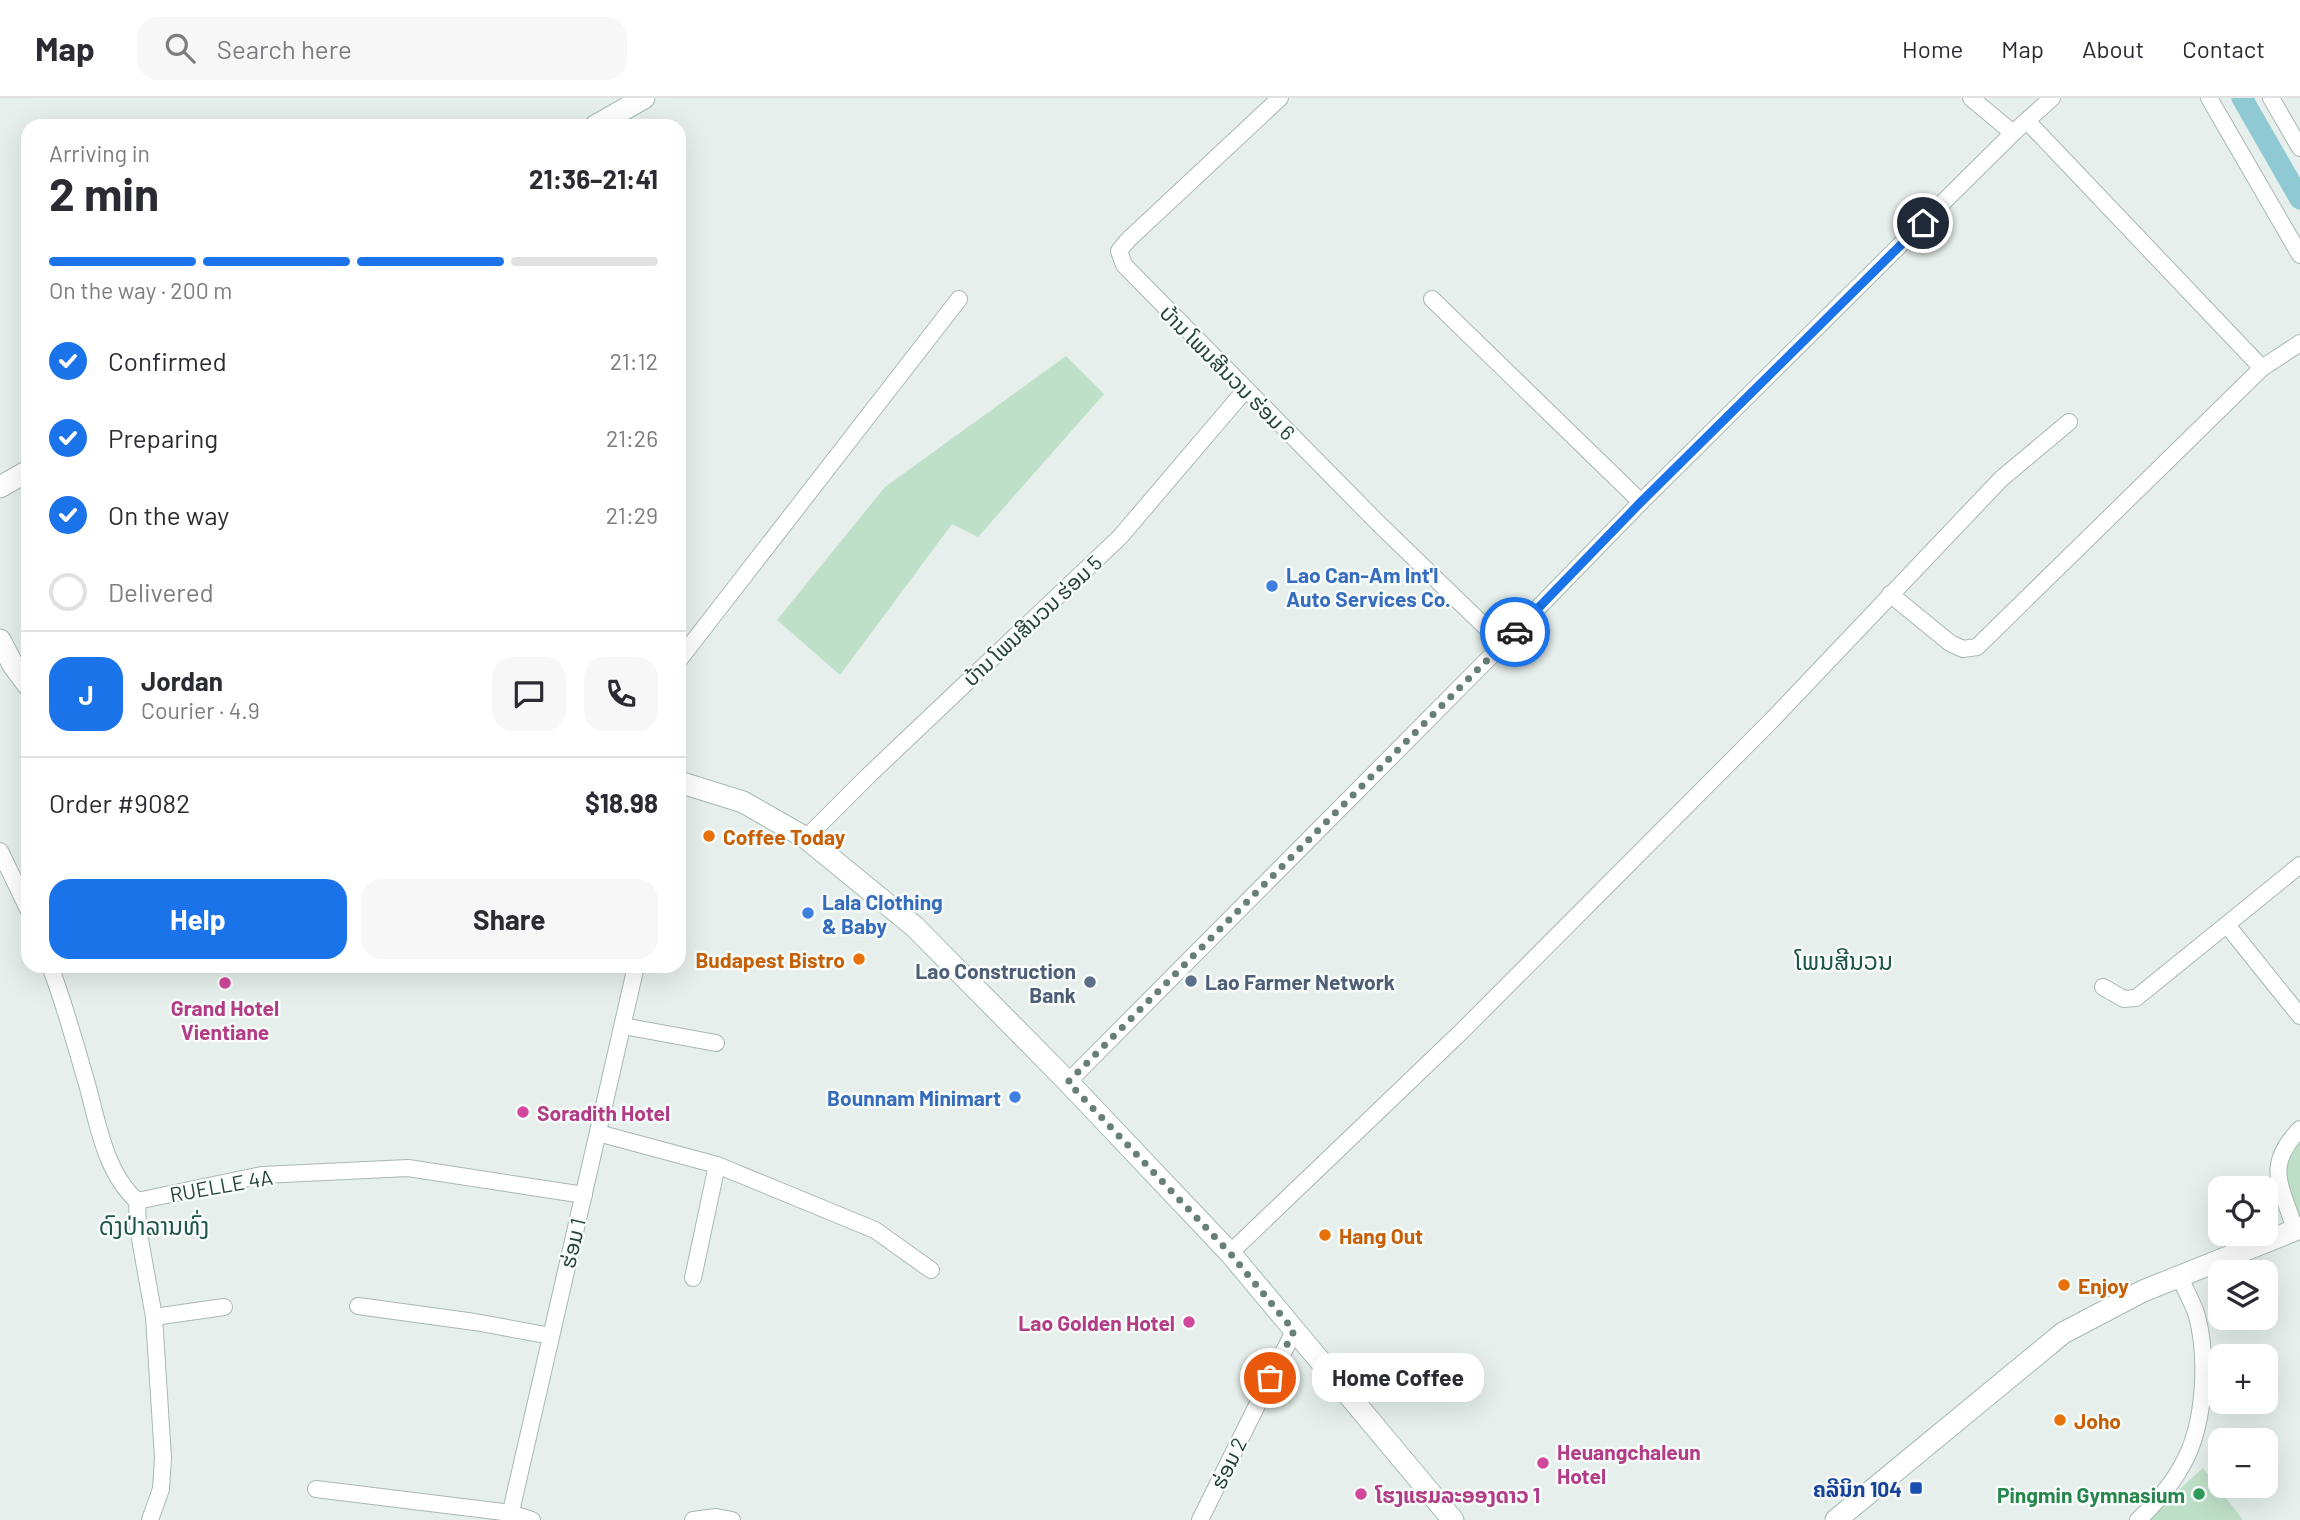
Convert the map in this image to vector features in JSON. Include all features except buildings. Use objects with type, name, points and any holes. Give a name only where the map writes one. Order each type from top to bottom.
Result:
[{"type":"street","points":[[607,119],[644,98]]},
{"type":"street","name":"ບ້ານ ໂພນສີນວນ ຮ່ອມ 6","points":[[1280,98],[1119,251],[1124,265],[1503,644]]},
{"type":"street","points":[[1971,98],[2012,133]]},
{"type":"street","points":[[1068,1082],[1641,502],[2012,133],[2052,98]]},
{"type":"street","points":[[2208,98],[2300,255]]},
{"type":"street","points":[[2271,98],[2300,148]]},
{"type":"street","points":[[2027,121],[2262,368]]},
{"type":"street","points":[[686,651],[959,299]]},
{"type":"street","points":[[1432,299],[1641,502]]},
{"type":"street","points":[[1890,594],[1950,643],[1963,649],[1977,647],[2262,368],[2300,343]]},
{"type":"street","name":"ບ້ານ ໂພນສີນວນ ຮ່ອມ 5","points":[[806,838],[1119,537],[1246,389]]},
{"type":"street","points":[[1230,1253],[1461,1032],[1771,721],[2001,479],[2069,422]]},
{"type":"street","points":[[0,487],[21,475]]},
{"type":"street","points":[[0,640],[7,668],[21,679]]},
{"type":"street","points":[[686,784],[743,802],[806,838],[915,927],[1068,1082],[1230,1253],[1453,1520]]},
{"type":"street","points":[[0,851],[21,894]]},
{"type":"street","points":[[2103,987],[2124,999],[2136,998],[2300,865]]},
{"type":"street","points":[[2227,925],[2300,1016]]},
{"type":"street","points":[[53,973],[106,1151],[125,1190],[137,1201],[138,1228],[154,1317],[163,1458],[161,1489],[150,1520]]},
{"type":"street","name":"ຮ່ອມ 1","points":[[510,1517],[634,973]]},
{"type":"street","points":[[623,1026],[716,1043]]},
{"type":"street","points":[[1836,1520],[2063,1333],[2123,1300],[2179,1276],[2298,1233],[2277,1173],[2279,1159],[2288,1141],[2300,1129]]},
{"type":"street","points":[[598,1133],[717,1165],[875,1230],[931,1270]]},
{"type":"street","points":[[693,1278],[717,1165]]},
{"type":"street","name":"RUELLE 4A","points":[[137,1201],[262,1175],[408,1168],[584,1195]]},
{"type":"street","points":[[2138,1520],[2167,1488],[2186,1459],[2203,1388],[2204,1353],[2196,1314],[2179,1276]]},
{"type":"street","points":[[154,1317],[224,1307]]},
{"type":"street","points":[[358,1307],[475,1322],[551,1336]]},
{"type":"street","name":"ຮ່ອມ 2","points":[[1200,1520],[1294,1331]]},
{"type":"street","points":[[317,1489],[532,1520]]},
{"type":"street","points":[[693,1520],[716,1517],[732,1520]]},
{"type":"green space","points":[[1066,356],[1104,394],[978,537],[952,524],[840,675],[777,620],[885,487]]},
{"type":"green space","points":[[2300,1125],[2300,1228],[2278,1171]]},
{"type":"green space","name":"Pingmin Gymnasium","points":[[2203,1468],[2208,1474],[2208,1498],[2226,1498],[2243,1520],[2145,1520]]},
{"type":"waterway","points":[[2242,98],[2300,199]]},
{"type":"way so far","points":[[1270,1378],[1294,1331],[1230,1253],[1068,1082],[1515,632]]},
{"type":"place","name":"Lao Can-Am Int'l Auto Services Co.","points":[[1272,586]]},
{"type":"place","name":"Coffee Today","points":[[709,836]]},
{"type":"place","name":"Lala Clothing & Baby","points":[[808,913]]},
{"type":"place","name":"Budapest Bistro","points":[[859,959]]},
{"type":"place","name":"Lao Farmer Network","points":[[1191,981]]},
{"type":"place","name":"Lao Construction Bank","points":[[1090,982]]},
{"type":"place","name":"Grand Hotel Vientiane","points":[[225,983]]},
{"type":"place","name":"Bounnam Minimart","points":[[1015,1097]]},
{"type":"place","name":"Soradith Hotel","points":[[523,1112]]},
{"type":"place","name":"Hang Out","points":[[1325,1235]]},
{"type":"place","name":"Enjoy","points":[[2064,1285]]},
{"type":"place","name":"Lao Golden Hotel","points":[[1189,1322]]},
{"type":"place","name":"Home Coffee","points":[[1270,1378]]},
{"type":"place","name":"Joho","points":[[2060,1420]]},
{"type":"place","name":"Heuangchaleun Hotel","points":[[1543,1463]]},
{"type":"place","name":"ຄລີນິກ 104","points":[[1916,1488]]},
{"type":"place","name":"ໂຮງແຮມລະອອງດາວ 1","points":[[1361,1494]]},
{"type":"place","name":"Pingmin Gymnasium","points":[[2199,1494]]},
{"type":"district","name":"ໂພນສີນວນ","points":[[1844,960]]},
{"type":"district","name":"ດົງປ່າລານທົ່ງ","points":[[154,1225]]},
{"type":"route","points":[[1515,632],[1641,502],[1923,223]]}]
